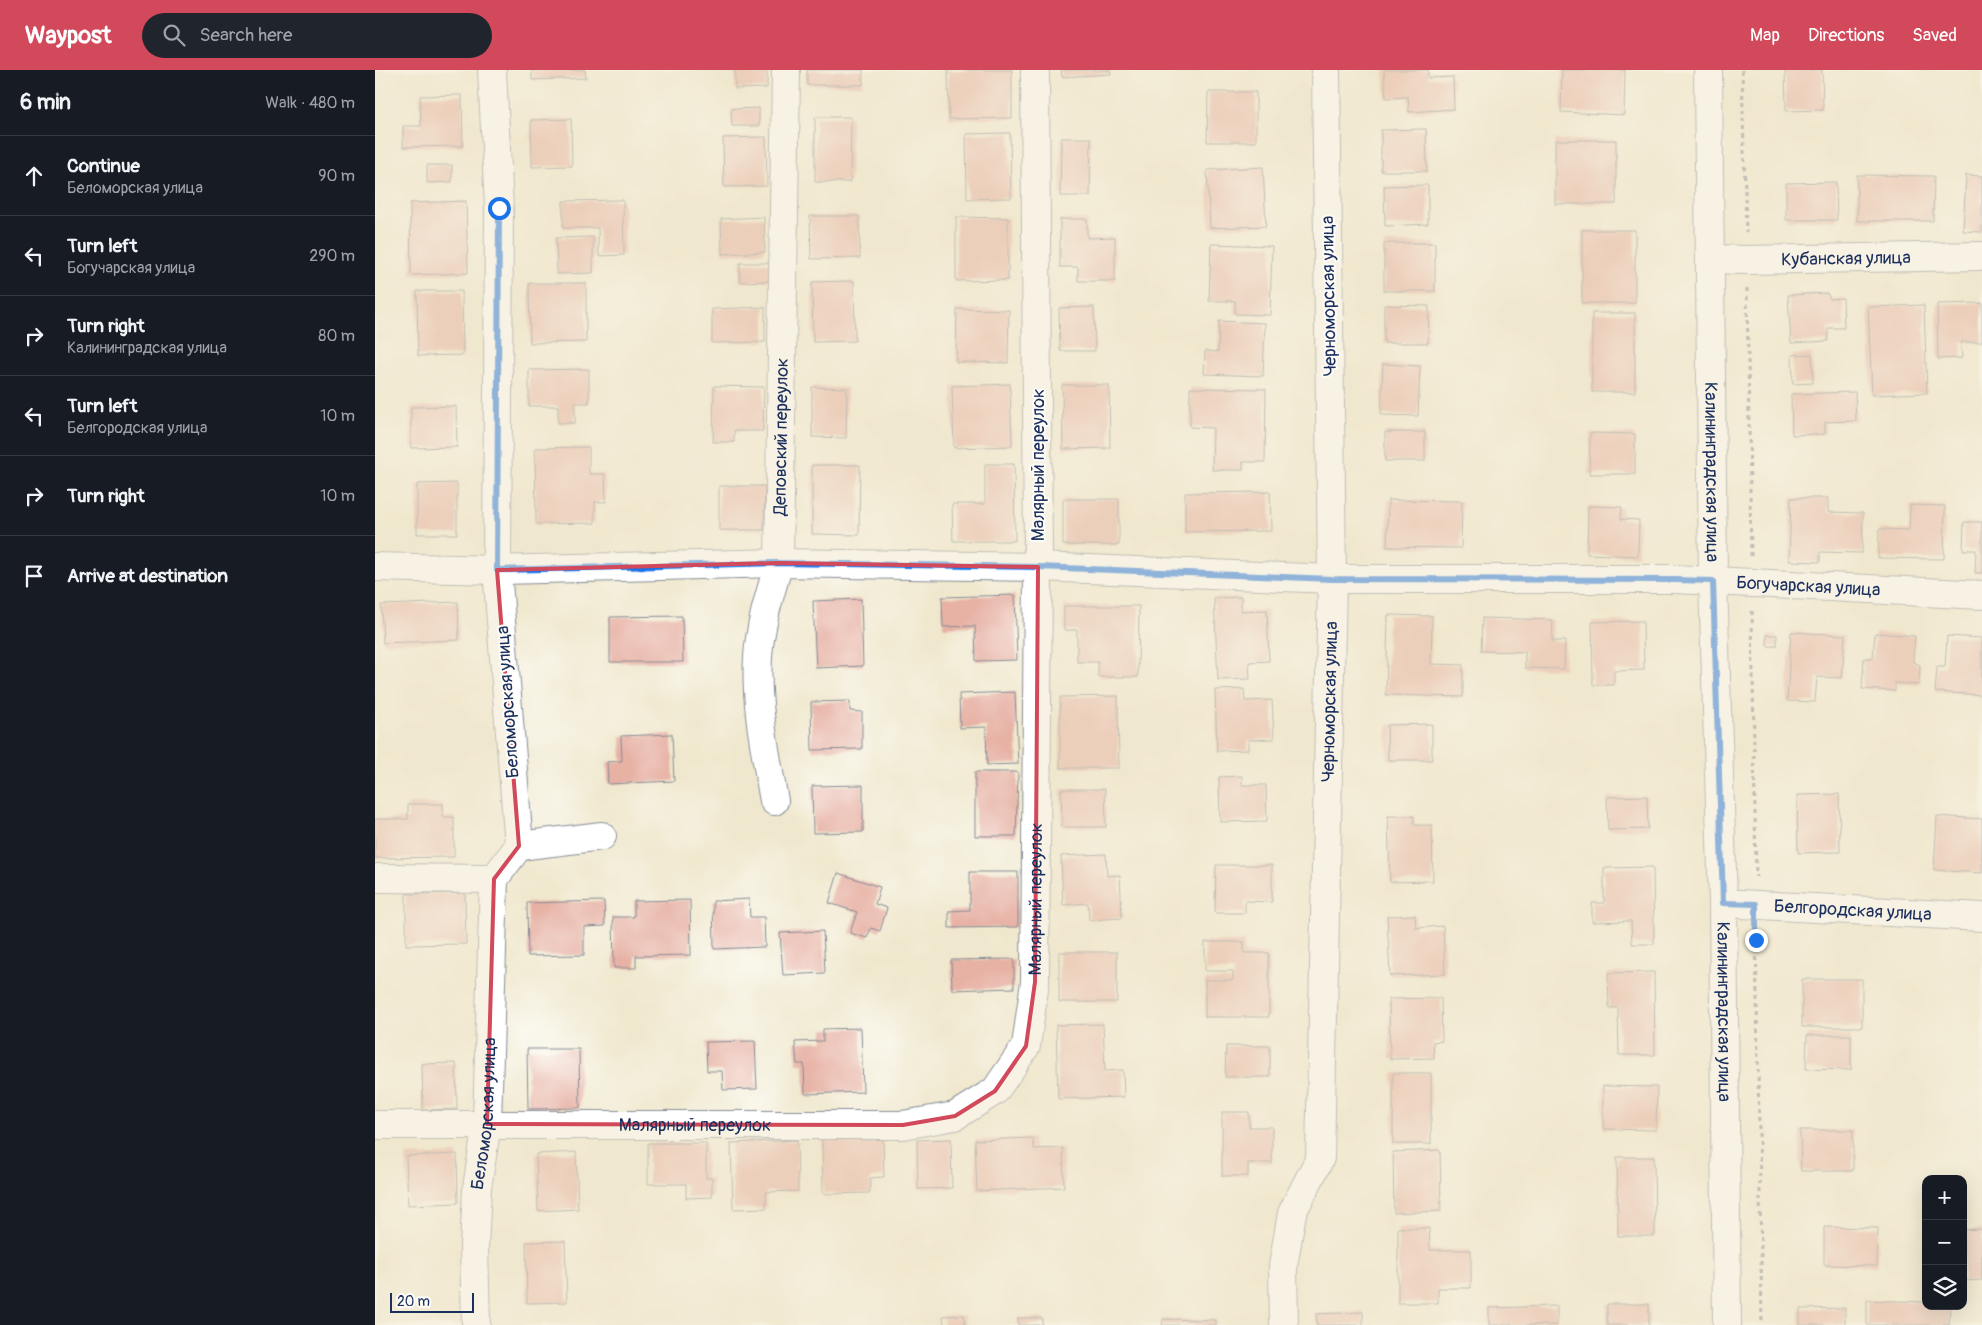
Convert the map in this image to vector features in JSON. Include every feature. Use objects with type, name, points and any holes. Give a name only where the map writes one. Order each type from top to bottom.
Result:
[{"type":"street","name":"Беломорская улица","points":[[492,70],[499,208],[497,570],[519,846]]},
{"type":"street","name":"Деповский переулок","points":[[774,801],[760,713],[758,657],[763,618],[779,563],[786,70]]},
{"type":"street","name":"Малярный переулок","points":[[375,1125],[903,1125],[955,1116],[995,1091],[1025,1046],[1035,982],[1039,567],[1035,70]]},
{"type":"street","name":"Черноморская улица","points":[[1284,1325],[1283,1266],[1291,1213],[1320,1158],[1332,579],[1326,70]]},
{"type":"street","name":"Калининградская улица","points":[[1708,70],[1713,581],[1723,903],[1727,1325]]},
{"type":"street","name":"Кубанская улица","points":[[1711,259],[1982,256]]},
{"type":"street","name":"Богучарская улица","points":[[375,567],[497,570],[779,563],[1039,567],[1332,579],[1665,579],[1982,595]]},
{"type":"street","points":[[375,878],[495,879],[519,846],[602,836]]},
{"type":"street","name":"Беломорская улица","points":[[476,1325],[474,1248],[477,1188],[487,1124],[495,879]]},
{"type":"street","name":"Белгородская улица","points":[[1723,903],[1982,917]]},
{"type":"path","points":[[1742,70],[1762,1325]]},
{"type":"highlighted area","points":[[779,563],[1038,567],[1035,982],[1026,1046],[995,1091],[955,1116],[903,1125],[487,1124],[494,879],[519,846],[497,570]]},
{"type":"building","points":[[532,70],[585,70],[586,78],[532,80]]},
{"type":"building","points":[[735,70],[767,70],[767,88],[735,89]]},
{"type":"building","points":[[807,70],[863,70],[863,85],[807,85]]},
{"type":"building","points":[[948,70],[1012,70],[1012,118],[949,119]]},
{"type":"building","points":[[1061,70],[1110,70],[1111,74],[1062,77]]},
{"type":"building","points":[[1384,70],[1428,70],[1428,78],[1453,77],[1454,109],[1409,112],[1408,97],[1386,98]]},
{"type":"building","points":[[1562,70],[1625,70],[1624,115],[1561,112]]},
{"type":"building","points":[[1785,70],[1822,70],[1823,110],[1786,111]]},
{"type":"building","points":[[1208,92],[1256,92],[1256,142],[1207,142]]},
{"type":"building","points":[[462,95],[463,146],[403,147],[403,126],[421,126],[420,96]]},
{"type":"building","points":[[759,108],[759,126],[732,126],[731,109]]},
{"type":"building","points":[[815,117],[851,117],[850,182],[815,182]]},
{"type":"building","points":[[571,119],[572,166],[532,167],[531,120]]},
{"type":"building","points":[[1426,129],[1427,171],[1381,171],[1381,130]]},
{"type":"building","points":[[1010,133],[1011,198],[967,199],[966,134]]},
{"type":"building","points":[[766,137],[767,186],[724,187],[723,138]]},
{"type":"building","points":[[1061,138],[1091,138],[1090,196],[1060,196]]},
{"type":"building","points":[[1555,140],[1616,140],[1616,204],[1555,204]]},
{"type":"building","points":[[427,165],[452,165],[452,182],[427,183]]},
{"type":"building","points":[[1263,167],[1266,226],[1210,228],[1207,170]]},
{"type":"building","points":[[1857,175],[1934,176],[1933,221],[1857,221]]},
{"type":"building","points":[[1966,175],[1982,176],[1982,232],[1963,231]]},
{"type":"building","points":[[1836,182],[1837,220],[1786,220],[1786,183]]},
{"type":"building","points":[[1428,185],[1428,224],[1385,226],[1384,186]]},
{"type":"building","points":[[623,200],[624,255],[599,256],[598,228],[563,228],[563,201]]},
{"type":"building","points":[[466,201],[468,273],[411,275],[410,203]]},
{"type":"building","points":[[810,216],[859,216],[860,258],[811,259]]},
{"type":"building","points":[[764,217],[765,252],[722,254],[721,219]]},
{"type":"building","points":[[956,217],[1008,218],[1008,280],[956,281]]},
{"type":"building","points":[[1060,219],[1087,219],[1087,238],[1115,237],[1115,281],[1078,281],[1078,267],[1060,267]]},
{"type":"building","points":[[1582,230],[1635,230],[1635,303],[1582,303]]},
{"type":"building","points":[[593,237],[593,273],[557,274],[556,238]]},
{"type":"building","points":[[1384,243],[1435,243],[1435,291],[1384,291]]},
{"type":"building","points":[[1211,244],[1272,246],[1270,315],[1235,314],[1235,301],[1209,301]]},
{"type":"building","points":[[740,263],[770,263],[770,281],[740,282]]},
{"type":"building","points":[[854,281],[855,341],[813,342],[812,282]]},
{"type":"building","points":[[529,283],[586,283],[586,342],[530,343]]},
{"type":"building","points":[[417,291],[462,291],[463,355],[418,356]]},
{"type":"building","points":[[1827,293],[1830,299],[1843,298],[1844,328],[1828,328],[1828,341],[1791,343],[1788,295]]},
{"type":"building","points":[[1982,303],[1982,342],[1961,342],[1962,358],[1938,359],[1937,304]]},
{"type":"building","points":[[1384,305],[1429,306],[1428,343],[1384,343]]},
{"type":"building","points":[[1924,305],[1927,393],[1872,395],[1868,307]]},
{"type":"building","points":[[765,307],[765,342],[712,343],[712,309]]},
{"type":"building","points":[[1094,307],[1095,351],[1060,351],[1059,308]]},
{"type":"building","points":[[957,309],[1009,310],[1008,363],[956,362]]},
{"type":"building","points":[[1592,313],[1635,313],[1635,392],[1592,392]]},
{"type":"building","points":[[1219,321],[1265,323],[1263,376],[1204,374],[1205,351],[1218,352]]},
{"type":"building","points":[[1812,354],[1813,383],[1793,384],[1792,355]]},
{"type":"building","points":[[1383,364],[1420,366],[1418,416],[1381,415]]},
{"type":"building","points":[[589,369],[589,403],[575,403],[575,423],[558,423],[558,406],[529,406],[529,370]]},
{"type":"building","points":[[1010,384],[1012,446],[954,448],[952,386]]},
{"type":"building","points":[[1062,385],[1109,385],[1110,448],[1063,449]]},
{"type":"building","points":[[714,386],[764,387],[763,431],[734,431],[734,442],[713,442]]},
{"type":"building","points":[[812,387],[847,388],[846,438],[812,437]]},
{"type":"building","points":[[1190,388],[1266,389],[1265,462],[1243,462],[1243,470],[1212,470],[1213,428],[1190,427]]},
{"type":"building","points":[[1855,392],[1856,421],[1825,422],[1825,434],[1792,435],[1791,394]]},
{"type":"building","points":[[456,406],[457,447],[411,448],[411,407]]},
{"type":"building","points":[[1385,432],[1425,432],[1425,461],[1385,461]]},
{"type":"building","points":[[1590,433],[1635,434],[1635,474],[1589,474]]},
{"type":"building","points":[[589,447],[589,474],[605,474],[606,502],[595,502],[595,523],[536,524],[535,448]]},
{"type":"building","points":[[985,464],[1014,464],[1015,541],[953,541],[952,504],[985,504]]},
{"type":"building","points":[[812,465],[860,465],[859,535],[812,534]]},
{"type":"building","points":[[457,483],[457,534],[417,534],[417,484]]},
{"type":"building","points":[[719,486],[765,486],[764,530],[719,530]]},
{"type":"building","points":[[1270,492],[1271,531],[1185,532],[1185,493]]},
{"type":"building","points":[[1791,498],[1828,498],[1828,512],[1863,513],[1862,553],[1820,552],[1820,562],[1789,561]]},
{"type":"building","points":[[1063,499],[1119,499],[1119,545],[1063,545]]},
{"type":"building","points":[[1388,500],[1462,501],[1461,548],[1387,547]]},
{"type":"building","points":[[1910,505],[1945,506],[1944,559],[1878,558],[1879,529],[1909,530]]},
{"type":"building","points":[[1588,506],[1622,507],[1621,519],[1639,520],[1638,556],[1587,554]]},
{"type":"building","points":[[1964,522],[1982,522],[1982,573],[1975,573],[1976,550],[1963,550]]},
{"type":"building","points":[[1015,595],[1017,660],[976,661],[975,626],[943,627],[942,597]]},
{"type":"building","points":[[1241,597],[1241,611],[1267,610],[1269,661],[1249,662],[1250,679],[1218,680],[1214,598]]},
{"type":"building","points":[[861,599],[863,666],[816,668],[813,601]]},
{"type":"building","points":[[458,602],[459,640],[383,643],[381,605]]},
{"type":"building","points":[[1064,606],[1139,606],[1138,677],[1098,677],[1098,662],[1077,662],[1077,630],[1064,630]]},
{"type":"building","points":[[1388,615],[1432,616],[1431,664],[1463,665],[1463,697],[1386,695]]},
{"type":"building","points":[[682,616],[683,662],[610,662],[610,617]]},
{"type":"building","points":[[1482,618],[1553,620],[1552,641],[1565,641],[1564,669],[1525,668],[1525,652],[1481,651]]},
{"type":"building","points":[[1643,621],[1644,670],[1614,671],[1614,685],[1593,685],[1592,622]]},
{"type":"building","points":[[1791,632],[1845,635],[1842,678],[1817,677],[1815,702],[1787,701]]},
{"type":"building","points":[[1875,633],[1915,636],[1913,662],[1920,665],[1919,685],[1895,683],[1895,691],[1862,689],[1864,658],[1873,658]]},
{"type":"building","points":[[1767,635],[1777,635],[1777,646],[1767,646]]},
{"type":"building","points":[[1947,636],[1982,638],[1982,695],[1935,692],[1937,667],[1945,667]]},
{"type":"building","points":[[1244,689],[1245,701],[1272,700],[1274,739],[1248,740],[1248,750],[1217,751],[1215,690]]},
{"type":"building","points":[[1015,692],[1018,764],[987,765],[986,727],[960,728],[959,694]]},
{"type":"building","points":[[1118,696],[1119,768],[1060,768],[1060,697]]},
{"type":"building","points":[[850,701],[850,711],[862,712],[862,749],[812,750],[811,702]]},
{"type":"building","points":[[1432,724],[1432,760],[1388,760],[1387,725]]},
{"type":"building","points":[[672,734],[674,781],[608,784],[607,762],[622,761],[621,736]]},
{"type":"building","points":[[975,772],[1018,772],[1016,836],[975,836]]},
{"type":"building","points":[[1242,776],[1242,785],[1266,785],[1267,821],[1220,822],[1219,777]]},
{"type":"building","points":[[863,785],[863,832],[813,833],[812,786]]},
{"type":"building","points":[[1061,789],[1105,789],[1106,827],[1062,827]]},
{"type":"building","points":[[1839,794],[1840,852],[1798,853],[1797,795]]},
{"type":"building","points":[[1647,796],[1648,829],[1608,830],[1607,797]]},
{"type":"building","points":[[408,804],[443,804],[443,817],[454,817],[454,857],[375,858],[375,819],[408,819]]},
{"type":"building","points":[[1388,816],[1414,816],[1414,825],[1432,825],[1433,881],[1390,882]]},
{"type":"building","points":[[1937,816],[1982,819],[1982,873],[1934,870]]},
{"type":"building","points":[[1106,854],[1107,876],[1120,875],[1122,918],[1089,920],[1088,903],[1063,905],[1061,856]]},
{"type":"building","points":[[1216,865],[1272,865],[1272,902],[1245,901],[1245,913],[1215,913]]},
{"type":"building","points":[[1653,867],[1654,944],[1632,944],[1631,921],[1592,922],[1592,903],[1604,903],[1604,868]]},
{"type":"building","points":[[970,872],[1018,872],[1018,927],[949,928],[949,911],[970,910]]},
{"type":"building","points":[[838,873],[880,887],[875,904],[887,908],[880,931],[871,928],[867,938],[850,933],[857,912],[829,903]]},
{"type":"building","points":[[465,893],[466,944],[406,945],[406,894]]},
{"type":"building","points":[[749,899],[750,917],[764,917],[765,947],[714,949],[713,901]]},
{"type":"building","points":[[690,900],[691,955],[636,956],[636,968],[614,968],[613,917],[634,917],[634,901]]},
{"type":"building","points":[[604,901],[605,926],[584,927],[584,955],[528,956],[527,903]]},
{"type":"building","points":[[1415,915],[1416,928],[1443,926],[1445,974],[1390,976],[1387,916]]},
{"type":"building","points":[[823,931],[825,973],[783,975],[780,933]]},
{"type":"building","points":[[1205,942],[1244,942],[1244,953],[1269,953],[1269,1017],[1205,1017],[1205,980],[1233,980],[1233,971],[1205,971]]},
{"type":"building","points":[[1059,952],[1117,952],[1117,1002],[1059,1002]]},
{"type":"building","points":[[1014,959],[1014,988],[952,990],[951,960]]},
{"type":"building","points":[[1654,972],[1655,1055],[1619,1055],[1618,1008],[1609,1008],[1608,973]]},
{"type":"building","points":[[1802,979],[1862,979],[1862,1027],[1802,1027]]},
{"type":"building","points":[[1441,998],[1442,1041],[1433,1042],[1434,1058],[1390,1059],[1389,999]]},
{"type":"building","points":[[1103,1024],[1105,1071],[1123,1070],[1124,1097],[1058,1099],[1056,1025]]},
{"type":"building","points":[[861,1028],[863,1092],[805,1094],[804,1064],[797,1064],[795,1042],[823,1041],[823,1029]]},
{"type":"building","points":[[1807,1035],[1851,1035],[1851,1070],[1806,1069]]},
{"type":"building","points":[[755,1041],[757,1089],[723,1090],[722,1071],[707,1071],[706,1042]]},
{"type":"building","points":[[1226,1046],[1270,1046],[1270,1077],[1225,1077]]},
{"type":"building","points":[[527,1049],[579,1049],[580,1108],[528,1109]]},
{"type":"building","points":[[456,1063],[457,1109],[423,1110],[422,1064]]},
{"type":"building","points":[[1393,1073],[1431,1073],[1431,1144],[1393,1144]]},
{"type":"building","points":[[1603,1086],[1657,1087],[1656,1130],[1603,1129]]},
{"type":"building","points":[[1222,1112],[1249,1112],[1249,1127],[1272,1127],[1272,1163],[1248,1163],[1248,1176],[1222,1176]]},
{"type":"building","points":[[1800,1130],[1853,1130],[1853,1171],[1801,1171]]},
{"type":"building","points":[[883,1138],[884,1177],[870,1178],[870,1193],[823,1194],[822,1139]]},
{"type":"building","points":[[1033,1138],[1034,1149],[1063,1148],[1064,1187],[977,1191],[975,1140]]},
{"type":"building","points":[[951,1139],[952,1188],[918,1189],[917,1140]]},
{"type":"building","points":[[797,1140],[798,1191],[766,1192],[766,1208],[733,1209],[731,1143]]},
{"type":"building","points":[[648,1143],[706,1143],[706,1178],[712,1178],[712,1197],[686,1198],[686,1184],[648,1184]]},
{"type":"building","points":[[1440,1150],[1441,1211],[1394,1213],[1393,1152]]},
{"type":"building","points":[[576,1152],[578,1209],[538,1211],[536,1154]]},
{"type":"building","points":[[457,1154],[458,1203],[408,1205],[406,1156]]},
{"type":"building","points":[[1617,1157],[1654,1157],[1655,1236],[1618,1236]]},
{"type":"building","points":[[1824,1227],[1878,1228],[1877,1266],[1824,1265]]},
{"type":"building","points":[[1398,1228],[1429,1228],[1430,1250],[1471,1250],[1471,1288],[1438,1288],[1438,1303],[1398,1303]]},
{"type":"building","points":[[1982,1229],[1982,1280],[1967,1281],[1967,1230]]},
{"type":"building","points":[[565,1241],[567,1302],[527,1303],[526,1242]]},
{"type":"building","points":[[1867,1300],[1922,1302],[1922,1310],[1950,1310],[1949,1325],[1867,1325]]},
{"type":"building","points":[[1607,1304],[1649,1304],[1649,1325],[1607,1325]]},
{"type":"building","points":[[1557,1306],[1557,1325],[1489,1325],[1489,1308]]},
{"type":"building","points":[[1845,1308],[1845,1325],[1800,1325],[1800,1309]]},
{"type":"building","points":[[1363,1312],[1363,1325],[1317,1325],[1316,1314]]},
{"type":"building","points":[[964,1315],[965,1325],[944,1325],[943,1316]]},
{"type":"building","points":[[1018,1318],[1042,1318],[1042,1325],[1018,1325]]},
{"type":"building","points":[[1163,1319],[1216,1320],[1216,1325],[1162,1325]]},
{"type":"route","points":[[499,208],[497,570],[779,563],[1039,567],[1332,579],[1713,581],[1723,903],[1756,904],[1756,940]]}]
